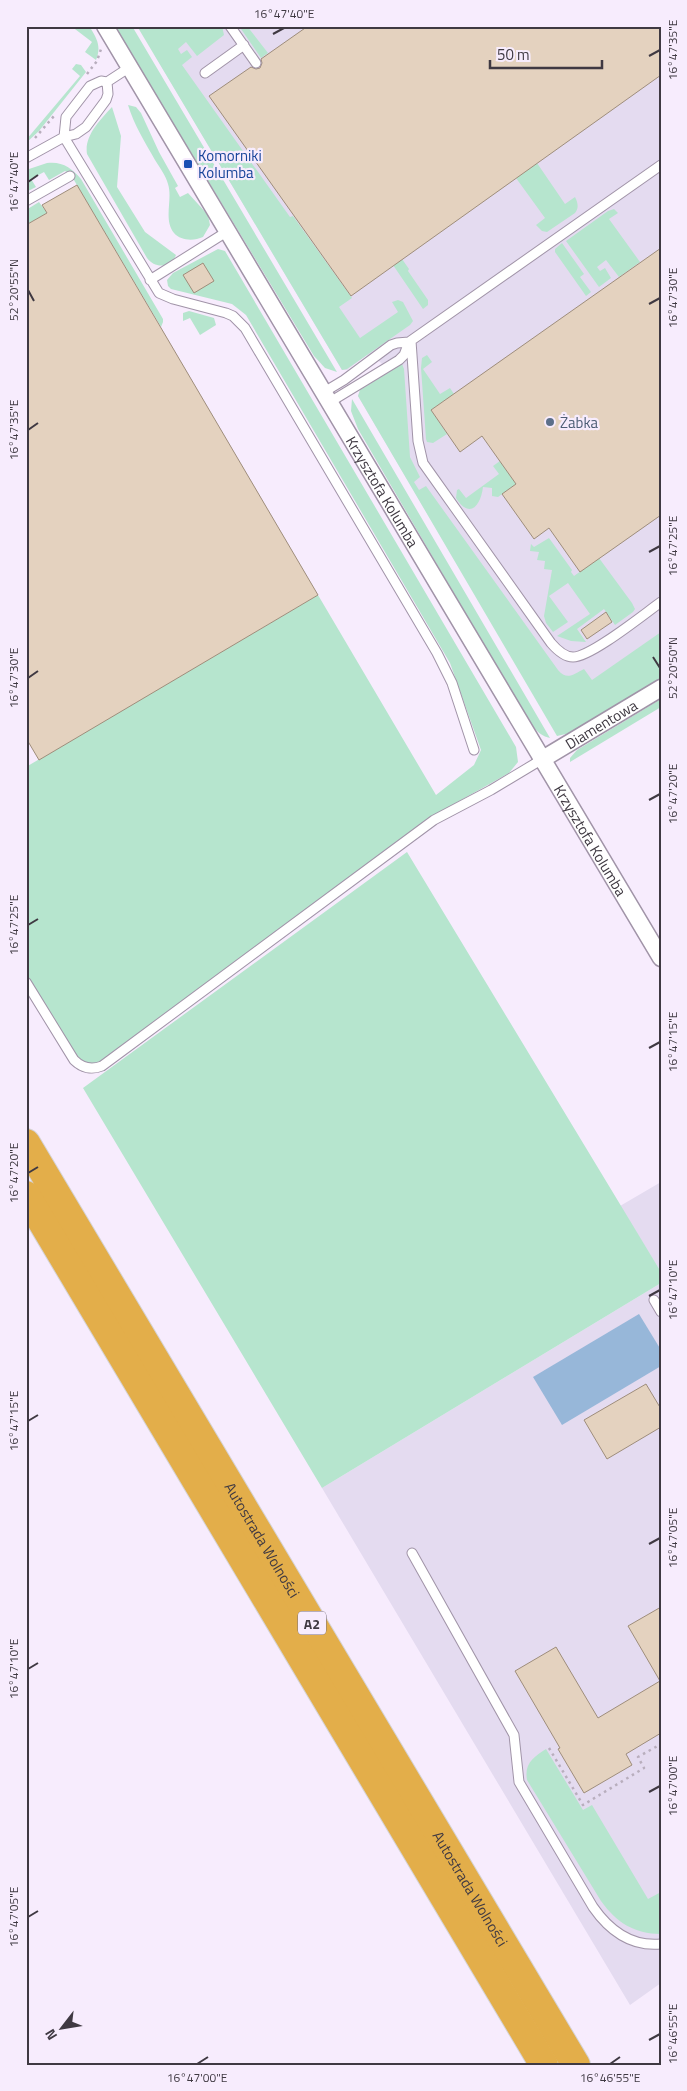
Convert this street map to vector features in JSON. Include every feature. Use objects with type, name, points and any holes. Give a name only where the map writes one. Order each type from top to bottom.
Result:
[{"type":"highway","name":"Autostrada Wolności","points":[[26,1143],[576,2065]]},
{"type":"highway","name":"Autostrada Wolności","points":[[26,1195],[544,2065]]},
{"type":"street","name":"Krzysztofa Kolumba","points":[[105,26],[661,958]]},
{"type":"street","name":"Diamentowa","points":[[542,760],[661,688]]},
{"type":"lane","points":[[230,26],[256,63]]},
{"type":"lane","points":[[205,74],[244,46]]},
{"type":"lane","points":[[130,67],[107,82],[101,81],[90,86],[72,109],[64,123],[64,137],[159,293],[226,313],[233,316],[245,328],[437,653],[452,683],[474,750]]},
{"type":"lane","points":[[26,158],[64,137],[81,131],[103,105],[108,94],[107,82]]},
{"type":"lane","points":[[327,397],[399,360],[404,355],[410,342],[661,165]]},
{"type":"lane","points":[[26,201],[70,176]]},
{"type":"lane","points":[[150,280],[228,231]]},
{"type":"lane","points":[[327,397],[344,380],[391,345],[410,342]]},
{"type":"lane","points":[[410,342],[418,441],[423,463],[550,644],[568,656],[580,656],[596,648],[661,602]]},
{"type":"lane","points":[[26,982],[74,1060],[86,1068],[102,1066],[434,820],[542,760]]},
{"type":"lane","points":[[654,1300],[661,1312]]},
{"type":"lane","points":[[412,1553],[514,1735],[519,1782],[593,1907],[607,1925],[623,1936],[645,1944],[661,1944]]},
{"type":"path","points":[[548,1748],[583,1805],[644,1768],[638,1757],[661,1744]]},
{"type":"shaded area","points":[[142,26],[661,26],[661,657],[568,713],[504,644],[358,396],[360,390],[396,368],[390,359],[382,364],[378,360],[373,363],[367,355],[347,370],[342,370],[154,54],[157,52]]},
{"type":"shaded area","points":[[661,1182],[661,1272],[620,1206]]},
{"type":"shaded area","points":[[661,1283],[661,1983],[630,2005],[322,1488]]},
{"type":"green space","points":[[71,26],[94,26],[91,29],[97,40],[98,56],[96,60],[85,52],[92,42]]},
{"type":"green space","points":[[132,26],[337,372],[325,368],[314,356],[115,27]]},
{"type":"green space","points":[[137,26],[222,26],[224,35],[197,56],[186,42],[178,49],[181,54],[187,50],[192,57],[182,65],[290,217],[293,216],[352,298],[339,307],[360,338],[398,312],[392,302],[398,300],[403,302],[413,321],[410,325],[347,369],[342,370]]},
{"type":"green space","points":[[239,26],[247,26],[268,53],[261,58]]},
{"type":"green space","points":[[76,64],[81,65],[86,72],[39,131],[26,143],[26,140],[80,76],[72,69]]},
{"type":"green space","points":[[128,105],[136,107],[141,113],[159,152],[178,186],[175,188],[180,197],[188,193],[208,215],[210,225],[203,237],[192,240],[184,239],[177,236],[171,228],[169,222],[170,196],[167,181],[133,120]]},
{"type":"green space","points":[[112,107],[121,136],[117,187],[145,232],[176,255],[167,265],[154,264],[147,258],[87,154],[90,135]]},
{"type":"green space","points":[[47,163],[57,163],[66,166],[81,179],[163,319],[161,327],[71,175],[65,171],[49,180],[44,172],[31,179],[36,187],[26,192],[26,170]]},
{"type":"green space","points":[[537,163],[565,204],[575,197],[577,203],[575,213],[547,232],[542,231],[536,225],[545,218],[516,178]]},
{"type":"green space","points":[[39,202],[47,213],[26,225],[26,210]]},
{"type":"green space","points":[[614,209],[618,213],[609,219],[640,262],[619,277],[606,260],[597,267],[600,271],[605,268],[611,278],[599,287],[566,241],[608,211]]},
{"type":"green space","points":[[562,243],[584,274],[580,277],[591,292],[586,296],[555,252],[555,249]]},
{"type":"green space","points":[[218,249],[225,251],[516,747],[518,762],[509,773],[431,817],[101,1063],[83,1063],[72,1052],[26,976],[26,767],[318,595],[436,795],[474,765],[481,750],[450,663],[246,315],[232,304],[171,289],[168,286],[167,280],[173,273]]},
{"type":"green space","points":[[402,259],[428,300],[428,305],[423,309],[393,265]]},
{"type":"green space","points":[[189,311],[214,318],[216,325],[200,335],[190,318],[183,321],[183,313]]},
{"type":"green space","points":[[427,355],[432,362],[423,369],[440,394],[450,388],[454,394],[431,410],[447,434],[433,443],[427,442],[426,439],[421,368],[422,358]]},
{"type":"green space","points":[[402,364],[404,369],[410,457],[420,477],[414,482],[419,490],[426,486],[558,670],[568,676],[584,669],[592,680],[661,632],[661,678],[570,733],[557,736],[358,396],[360,390]]},
{"type":"green space","points":[[352,399],[550,738],[537,731],[522,710],[358,429],[351,411]]},
{"type":"green space","points":[[500,461],[516,484],[498,497],[492,496],[492,488],[483,487],[480,499],[474,508],[470,509],[461,505],[456,498],[457,490],[459,489],[466,498],[499,474],[493,466]]},
{"type":"green space","points":[[549,538],[572,570],[571,572],[574,576],[599,558],[632,603],[635,609],[633,612],[615,625],[604,609],[577,629],[586,642],[571,641],[557,636],[590,614],[568,583],[549,596],[568,622],[553,632],[546,623],[544,616],[552,570],[544,569],[545,561],[537,560],[539,552],[530,551],[531,544],[534,547]]},
{"type":"green space","points":[[661,699],[661,707],[570,762],[570,758],[577,750]]},
{"type":"green space","points":[[407,852],[661,1272],[661,1283],[322,1488],[83,1088]]},
{"type":"green space","points":[[546,1749],[583,1810],[592,1805],[648,1899],[661,1892],[661,1934],[642,1932],[626,1925],[619,1921],[601,1901],[527,1780],[527,1769],[531,1761]]},
{"type":"water","points":[[639,1314],[661,1350],[661,1366],[562,1425],[533,1377]]},
{"type":"building","points":[[308,26],[661,26],[661,75],[351,296],[209,96],[251,67],[260,68],[261,59]]},
{"type":"building","points":[[77,185],[318,595],[39,760],[26,738],[26,225],[47,213],[42,205]]},
{"type":"building","name":"Żabka","points":[[661,248],[661,515],[580,572],[549,528],[534,539],[502,494],[516,484],[482,436],[460,452],[431,410]]},
{"type":"building","points":[[203,263],[214,281],[194,293],[183,275]]},
{"type":"building","points":[[606,612],[612,622],[587,639],[581,630]]},
{"type":"building","points":[[646,1384],[661,1409],[661,1427],[607,1459],[584,1420]]},
{"type":"building","points":[[661,1607],[661,1733],[626,1754],[632,1765],[584,1793],[515,1671],[556,1647],[598,1718],[660,1681],[628,1626]]},
{"type":"place","name":"Komorniki Kolumba","points":[[188,164]]},
{"type":"place","name":"Żabka","points":[[550,422]]}]
